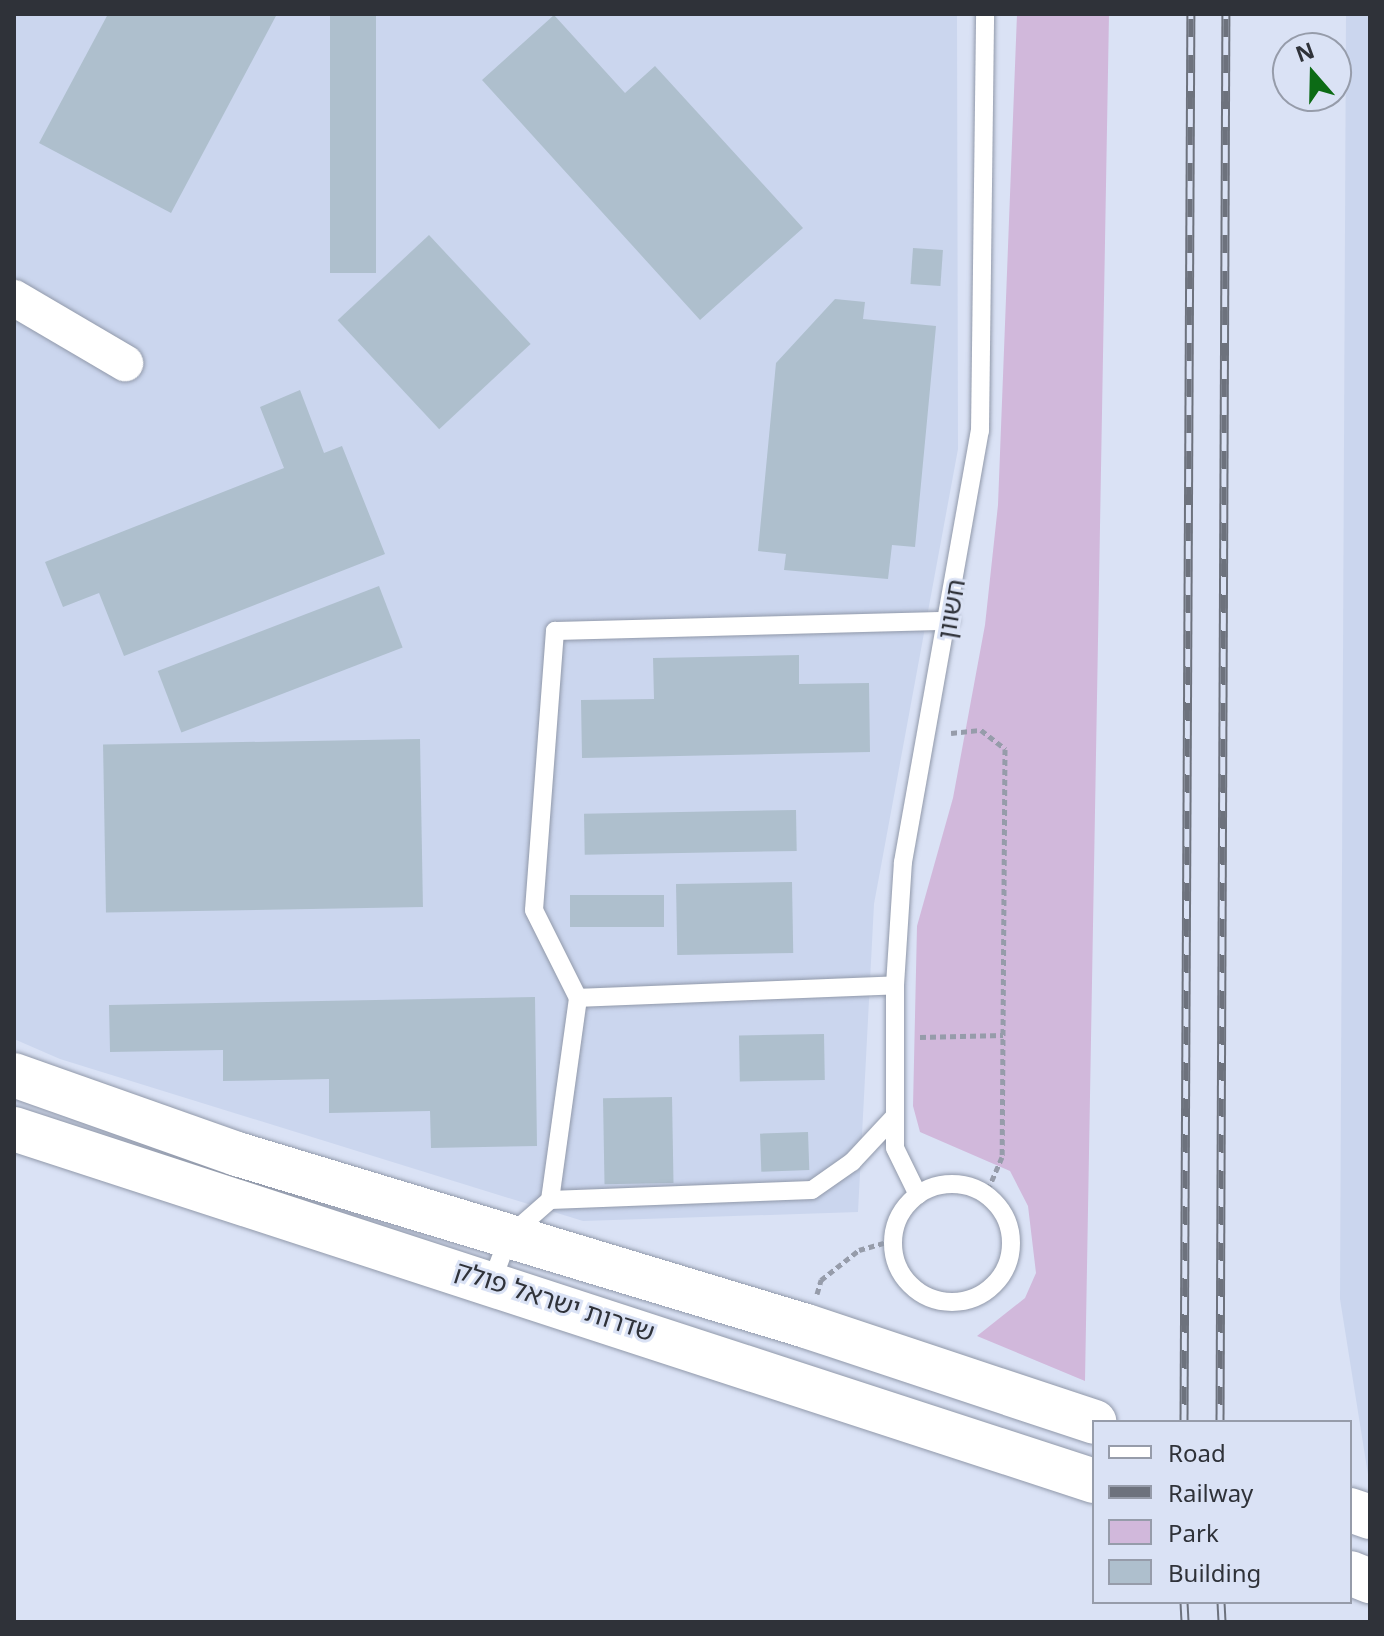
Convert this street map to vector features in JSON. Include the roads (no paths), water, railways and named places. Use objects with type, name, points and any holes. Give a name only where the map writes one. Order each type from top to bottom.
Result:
[{"type":"street","points":[[14,298],[125,363]]},
{"type":"street","name":"שדרות ישראל פולק","points":[[14,1075],[237,1154],[509,1236],[1092,1421]]},
{"type":"street","name":"שדרות ישראל פולק","points":[[14,1129],[492,1281],[1092,1480]]},
{"type":"lane","name":"חשוון","points":[[918,1195],[904,1178],[893,1118],[895,985],[903,862],[925,735],[950,621],[980,431],[985,14]]},
{"type":"lane","points":[[550,1200],[578,998],[534,910],[555,631],[950,621]]},
{"type":"lane","points":[[578,998],[895,985]]},
{"type":"lane","points":[[492,1281],[509,1236],[550,1200],[812,1190],[852,1162],[893,1118]]},
{"type":"lane","points":[[947,1184],[986,1194],[1002,1211],[1011,1246],[1007,1266],[979,1295],[938,1301],[920,1292],[904,1278],[893,1240],[898,1220],[918,1195],[947,1184]]},
{"type":"railway","points":[[1184,1420],[1191,14]]},
{"type":"railway","points":[[1220,1420],[1226,14]]},
{"type":"railway","points":[[1184,1604],[1185,1622]]},
{"type":"railway","points":[[1221,1604],[1222,1622]]}]
